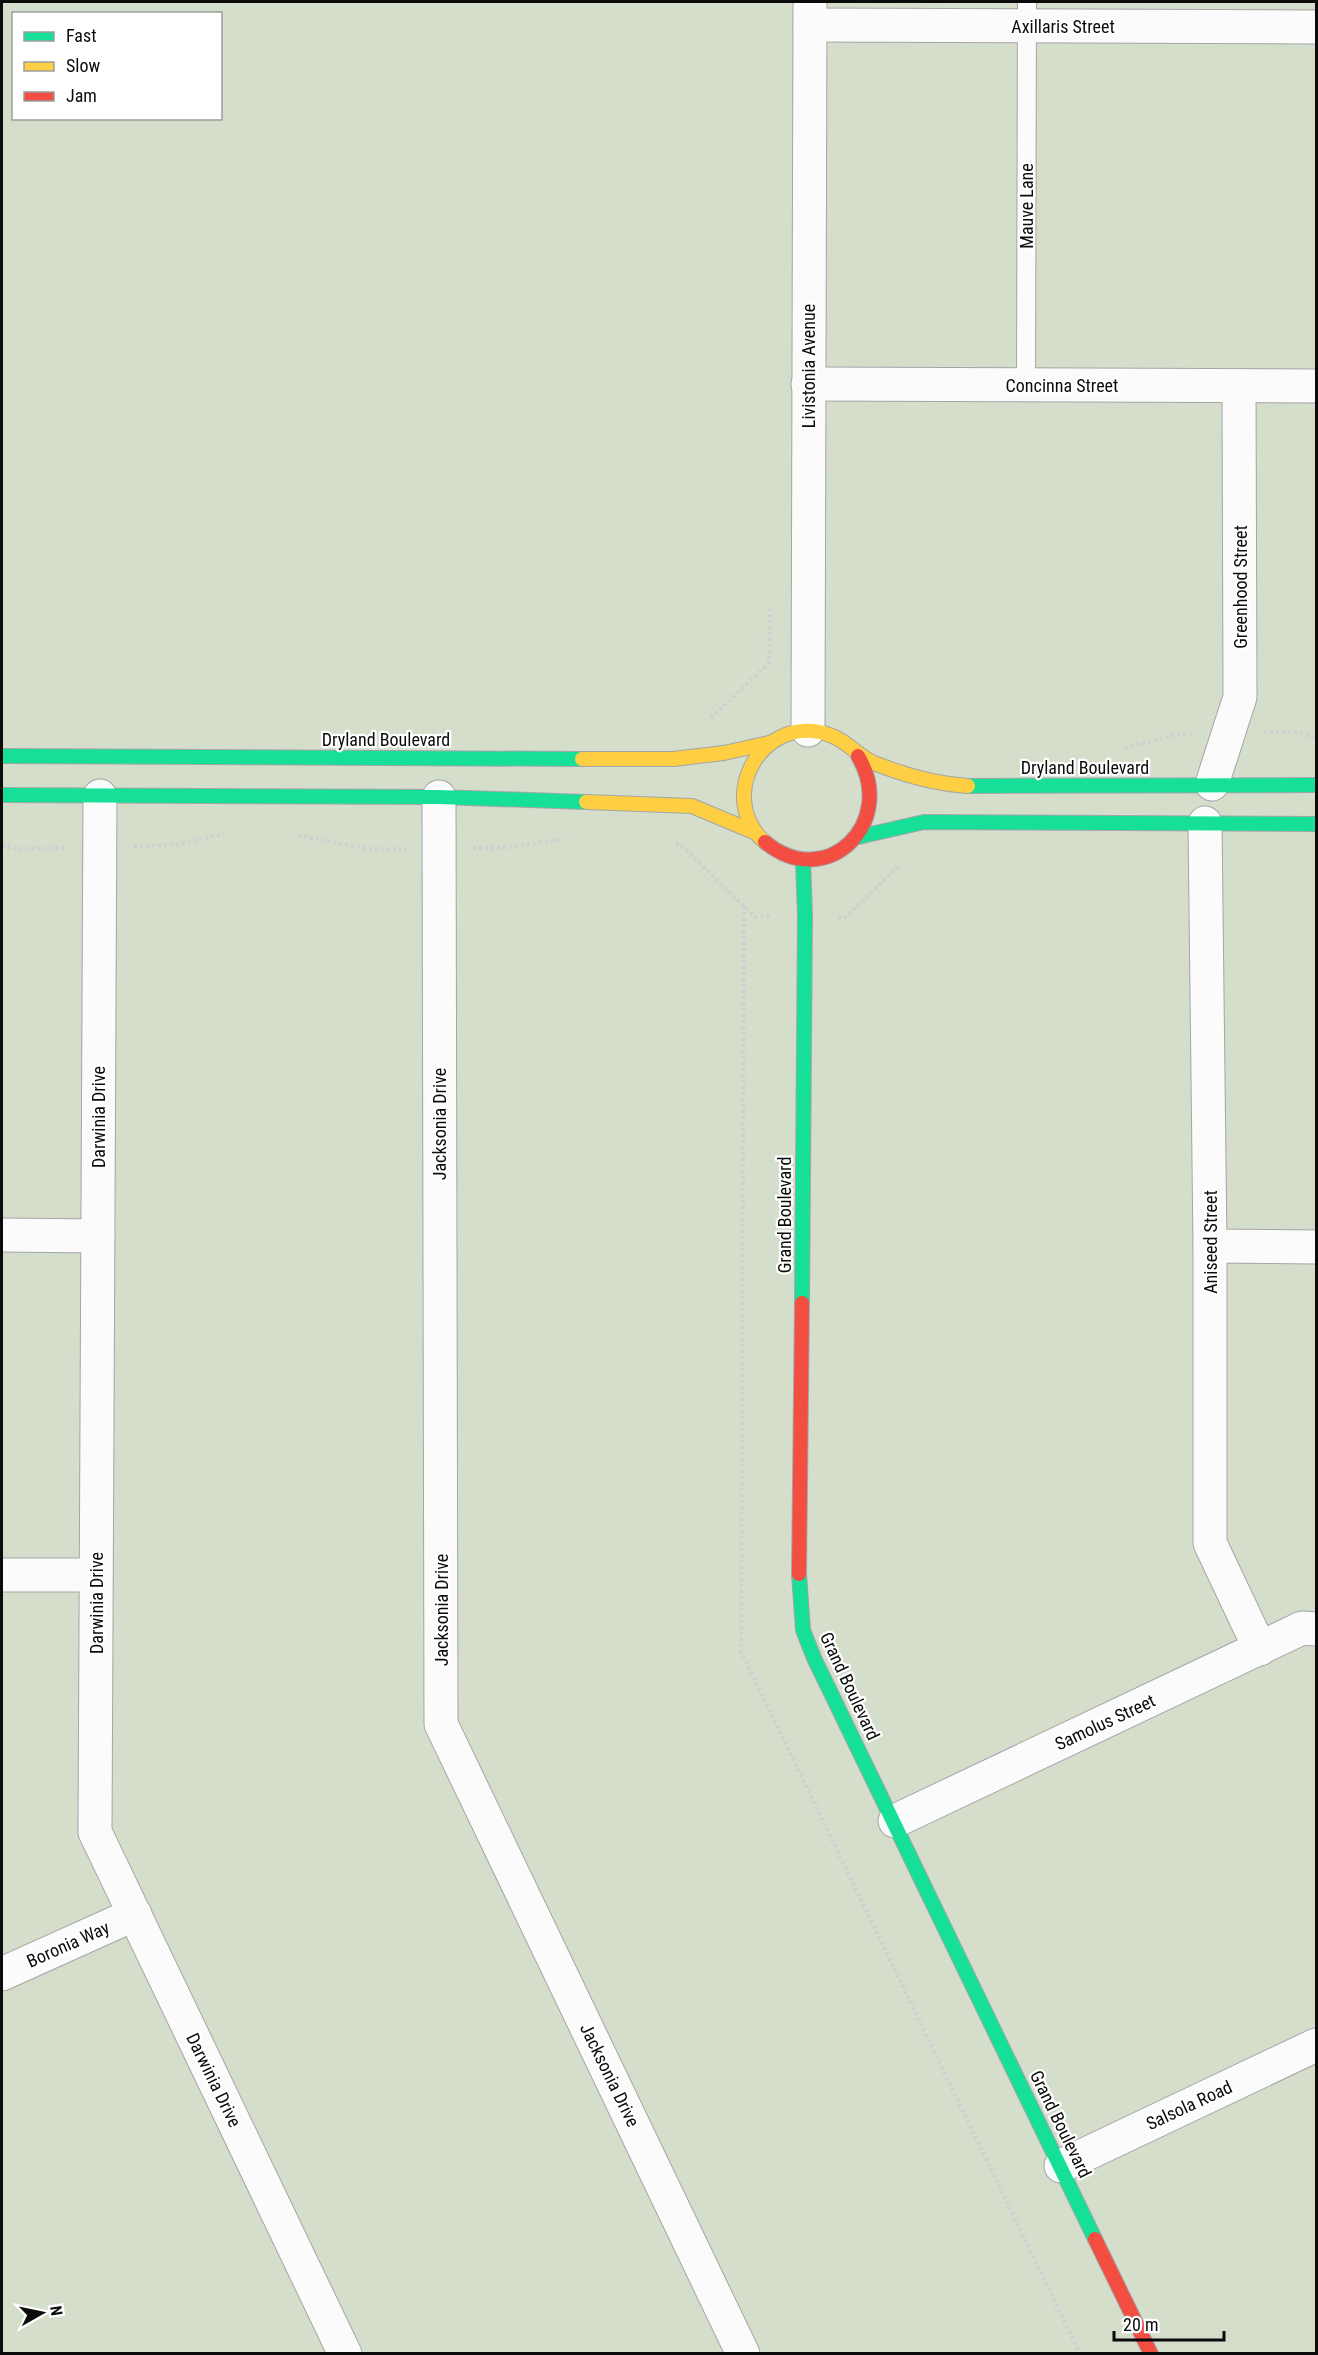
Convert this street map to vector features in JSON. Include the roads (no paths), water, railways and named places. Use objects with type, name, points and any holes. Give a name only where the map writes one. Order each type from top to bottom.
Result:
[{"type":"street","name":"Axillaris Street","points":[[810,14],[1027,14],[1317,27]]},
{"type":"street","name":"Livistonia Avenue","points":[[808,730],[810,14]]},
{"type":"street","name":"Concinna Street","points":[[808,384],[1317,386]]},
{"type":"street","name":"Greenhood Street","points":[[1212,784],[1240,697],[1239,386]]},
{"type":"street","points":[[858,837],[871,805],[872,788],[867,771],[858,756],[844,742],[827,734],[808,730],[787,734],[769,743],[756,755],[747,771],[743,788],[743,806],[748,823],[771,849],[786,857],[803,861],[833,855],[858,837],[924,822],[1317,824]]},
{"type":"street","name":"Dryland Boulevard","points":[[2,756],[661,759],[724,753],[769,743]]},
{"type":"street","name":"Dryland Boulevard","points":[[858,756],[925,780],[965,786],[1317,785]]},
{"type":"street","points":[[2,795],[439,797],[692,806],[754,832]]},
{"type":"street","name":"Darwinia Drive","points":[[100,796],[95,1832],[345,2354]]},
{"type":"street","name":"Jacksonia Drive","points":[[439,797],[441,1724],[743,2354]]},
{"type":"street","name":"Aniseed Street","points":[[1205,824],[1210,1246],[1210,1544],[1260,1649]]},
{"type":"street","name":"Grand Boulevard","points":[[803,861],[799,1570],[803,1630],[814,1658],[895,1821],[1151,2354]]},
{"type":"street","points":[[2,1235],[98,1236]]},
{"type":"street","points":[[1210,1246],[1317,1247]]},
{"type":"street","points":[[2,1575],[96,1575]]},
{"type":"street","name":"Samolus Street","points":[[895,1821],[1302,1628],[1317,1629]]},
{"type":"street","name":"Boronia Way","points":[[2,1974],[135,1914]]},
{"type":"street","name":"Salsola Road","points":[[1061,2166],[1317,2044]]},
{"type":"lane","name":"Mauve Lane","points":[[1026,385],[1027,14]]}]
